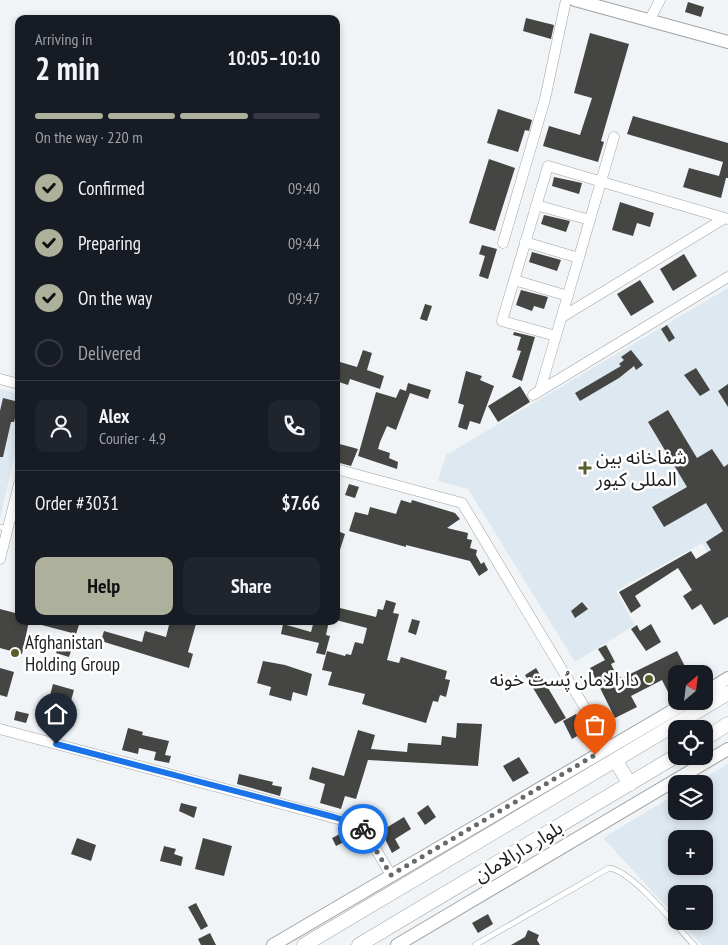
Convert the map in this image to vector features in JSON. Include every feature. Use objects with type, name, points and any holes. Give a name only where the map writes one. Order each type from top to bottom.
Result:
[{"type":"main road","name":"بلوار دارالامان","points":[[304,945],[612,754],[728,693]]},
{"type":"main road","points":[[713,733],[728,724]]},
{"type":"main road","points":[[612,754],[630,784]]},
{"type":"main road","name":"بلوار دارالامان","points":[[359,945],[668,761]]},
{"type":"street","points":[[504,243],[545,99],[566,0]]},
{"type":"street","points":[[575,0],[728,42]]},
{"type":"street","points":[[649,21],[660,0]]},
{"type":"street","points":[[614,137],[562,317],[536,392],[728,276]]},
{"type":"street","points":[[556,336],[502,320],[548,166],[726,219]]},
{"type":"street","points":[[536,204],[590,220]]},
{"type":"street","points":[[562,317],[726,219]]},
{"type":"street","points":[[525,242],[579,258]]},
{"type":"street","points":[[514,280],[568,296]]},
{"type":"street","points":[[0,379],[15,383]]},
{"type":"street","points":[[340,470],[462,503],[612,754]]},
{"type":"street","points":[[0,559],[4,528],[15,496]]},
{"type":"street","points":[[713,687],[728,678]]},
{"type":"street","points":[[273,945],[391,875],[612,754],[676,710]]},
{"type":"street","points":[[0,729],[357,824],[365,831],[391,875]]},
{"type":"street","points":[[397,945],[728,749]]},
{"type":"street","points":[[644,776],[662,788]]},
{"type":"lane","points":[[475,945],[609,868],[617,869],[631,878],[694,945]]},
{"type":"shaded area","name":"شفاخانه بین المللی کیور","points":[[728,288],[728,589],[702,543],[616,591],[635,625],[575,662],[468,489],[438,481],[446,455]]},
{"type":"shaded area","points":[[0,389],[15,393],[15,452],[0,519]]},
{"type":"shaded area","points":[[728,764],[728,945],[702,945],[688,930],[713,930],[713,885],[668,885],[668,908],[603,838],[668,799],[668,820],[713,820],[713,775],[709,775]]},
{"type":"building","points":[[688,2],[704,7],[701,17],[685,12]]},
{"type":"building","points":[[526,18],[554,25],[551,39],[523,31]]},
{"type":"building","points":[[590,33],[629,44],[601,141],[604,142],[598,162],[543,146],[549,126],[580,135],[592,98],[574,93]]},
{"type":"building","points":[[498,109],[532,120],[529,131],[525,130],[518,152],[487,143]]},
{"type":"building","points":[[633,116],[728,143],[728,178],[726,178],[721,198],[683,187],[689,168],[719,176],[723,162],[627,134]]},
{"type":"building","points":[[489,159],[515,168],[495,231],[469,223]]},
{"type":"building","points":[[554,177],[582,183],[579,194],[552,186]]},
{"type":"building","points":[[620,202],[654,213],[650,227],[637,223],[633,236],[612,230]]},
{"type":"building","points":[[544,215],[570,221],[566,232],[541,224]]},
{"type":"building","points":[[482,245],[497,249],[488,279],[479,276],[485,256],[479,254]]},
{"type":"building","points":[[532,252],[561,260],[557,271],[529,262]]},
{"type":"building","points":[[684,254],[697,276],[673,291],[660,269]]},
{"type":"building","points":[[640,280],[654,302],[631,316],[617,294]]},
{"type":"building","points":[[521,290],[548,297],[544,309],[534,306],[532,311],[516,305]]},
{"type":"building","points":[[425,304],[432,306],[427,321],[420,319]]},
{"type":"building","points":[[667,325],[675,338],[669,342],[661,329]]},
{"type":"building","points":[[514,332],[535,337],[522,381],[512,377],[521,351],[517,350],[521,337],[513,335]]},
{"type":"building","points":[[363,350],[372,353],[367,370],[384,376],[380,389],[350,379],[348,385],[340,382],[340,362],[357,367]]},
{"type":"building","points":[[631,350],[643,365],[636,370],[634,366],[619,378],[580,401],[575,393],[621,366],[619,364],[624,360],[621,357]]},
{"type":"building","points":[[696,368],[710,390],[700,396],[684,375]]},
{"type":"building","points":[[466,371],[482,376],[480,380],[494,386],[480,424],[470,421],[467,430],[458,427],[464,405],[458,403]]},
{"type":"building","points":[[408,383],[431,390],[428,399],[410,393],[396,430],[387,426],[380,442],[378,449],[390,453],[389,458],[398,462],[397,469],[358,456],[376,392],[396,398],[400,389],[406,391]]},
{"type":"building","points":[[728,384],[728,407],[718,391]]},
{"type":"building","points":[[520,386],[530,402],[498,422],[488,406]]},
{"type":"building","points":[[3,398],[15,401],[15,419],[14,422],[11,422],[3,457],[0,457],[0,411]]},
{"type":"building","points":[[668,410],[697,458],[712,449],[724,467],[728,464],[728,617],[714,625],[701,604],[692,610],[683,596],[692,590],[678,568],[635,596],[641,606],[631,613],[619,592],[691,551],[696,559],[711,550],[706,542],[723,531],[706,503],[664,527],[652,507],[687,487],[648,422]]},
{"type":"building","points":[[340,444],[358,449],[351,466],[340,463]]},
{"type":"building","points":[[349,484],[359,487],[355,498],[345,495]]},
{"type":"building","points":[[401,500],[411,503],[412,500],[455,513],[460,519],[447,528],[468,533],[467,539],[472,540],[470,548],[477,550],[476,555],[481,564],[484,562],[488,570],[479,576],[470,561],[406,545],[406,547],[349,531],[355,512],[368,515],[370,507],[396,514]]},
{"type":"building","points":[[340,532],[345,534],[340,550]]},
{"type":"building","points":[[386,600],[396,603],[393,613],[399,614],[387,660],[399,663],[401,657],[447,671],[445,679],[450,680],[446,697],[440,695],[438,702],[433,701],[426,723],[362,704],[365,694],[328,685],[332,672],[322,670],[327,651],[345,656],[346,654],[351,655],[355,642],[363,644],[367,628],[340,621],[340,608],[376,617],[378,609],[383,610]]},
{"type":"building","points":[[582,602],[588,609],[575,618],[571,611]]},
{"type":"building","points":[[0,609],[15,613],[15,625],[28,625],[22,654],[0,648]]},
{"type":"building","points":[[412,619],[420,621],[416,635],[408,632]]},
{"type":"building","points":[[651,624],[661,642],[646,651],[631,629],[637,625],[640,631]]},
{"type":"building","points":[[42,625],[79,625],[76,634]]},
{"type":"building","points":[[169,625],[196,625],[188,652],[193,654],[189,668],[101,641],[104,631],[142,642],[145,631],[166,637]]},
{"type":"building","points":[[283,625],[311,632],[313,625],[328,625],[326,635],[330,636],[325,655],[316,653],[319,643],[281,634]]},
{"type":"building","points":[[59,644],[72,648],[69,657],[56,653]]},
{"type":"building","points":[[606,645],[615,662],[611,664],[618,678],[622,678],[677,651],[684,665],[668,665],[668,692],[662,680],[631,696],[637,707],[615,718],[590,668],[605,660],[598,649]]},
{"type":"building","points":[[263,661],[285,665],[312,674],[307,696],[293,692],[291,701],[269,695],[271,687],[257,683]]},
{"type":"building","points":[[0,668],[14,672],[7,697],[0,695]]},
{"type":"building","points":[[536,668],[566,718],[555,724],[525,675]]},
{"type":"building","points":[[53,684],[74,690],[69,708],[63,706],[61,714],[46,710]]},
{"type":"building","points":[[16,711],[29,714],[26,723],[14,720]]},
{"type":"building","points":[[576,714],[591,739],[583,743],[579,735],[572,739],[563,721]]},
{"type":"building","points":[[457,723],[482,724],[478,766],[368,760],[356,799],[345,796],[341,809],[320,803],[325,784],[309,779],[312,767],[344,776],[358,730],[375,735],[371,749],[407,752],[408,743],[441,745],[442,736],[456,738]]},
{"type":"building","points":[[128,728],[143,732],[142,735],[169,741],[165,755],[171,756],[169,763],[154,760],[156,752],[139,748],[138,754],[122,750]]},
{"type":"building","points":[[519,757],[529,773],[513,782],[503,766]]},
{"type":"building","points":[[239,774],[273,782],[272,785],[282,787],[280,796],[237,784]]},
{"type":"building","points":[[181,803],[197,807],[194,818],[179,811]]},
{"type":"building","points":[[428,805],[436,817],[425,825],[417,813]]},
{"type":"building","points":[[404,817],[411,829],[395,839],[400,848],[392,853],[381,831]]},
{"type":"building","points":[[344,832],[348,840],[336,846],[332,838]]},
{"type":"building","points":[[77,838],[96,845],[91,861],[71,854]]},
{"type":"building","points":[[203,838],[232,846],[224,876],[195,869]]},
{"type":"building","points":[[164,846],[176,849],[174,854],[183,857],[181,866],[160,861]]},
{"type":"building","points":[[196,903],[208,926],[201,930],[188,907]]},
{"type":"building","points":[[488,914],[493,924],[478,933],[472,923]]},
{"type":"building","points":[[528,930],[539,935],[537,940],[540,945],[511,945],[525,937]]},
{"type":"building","points":[[210,933],[216,945],[201,945],[198,939]]},
{"type":"way so far","points":[[363,829],[391,875],[595,755]]},
{"type":"place","name":"شفاخانه بین المللی کیور","points":[[585,468]]},
{"type":"place","name":"Afghanistan Holding Group","points":[[15,653]]},
{"type":"place","name":"دارالامان پُست خونه","points":[[649,679]]},
{"type":"route","points":[[56,744],[334,817],[357,824],[363,829]]}]
